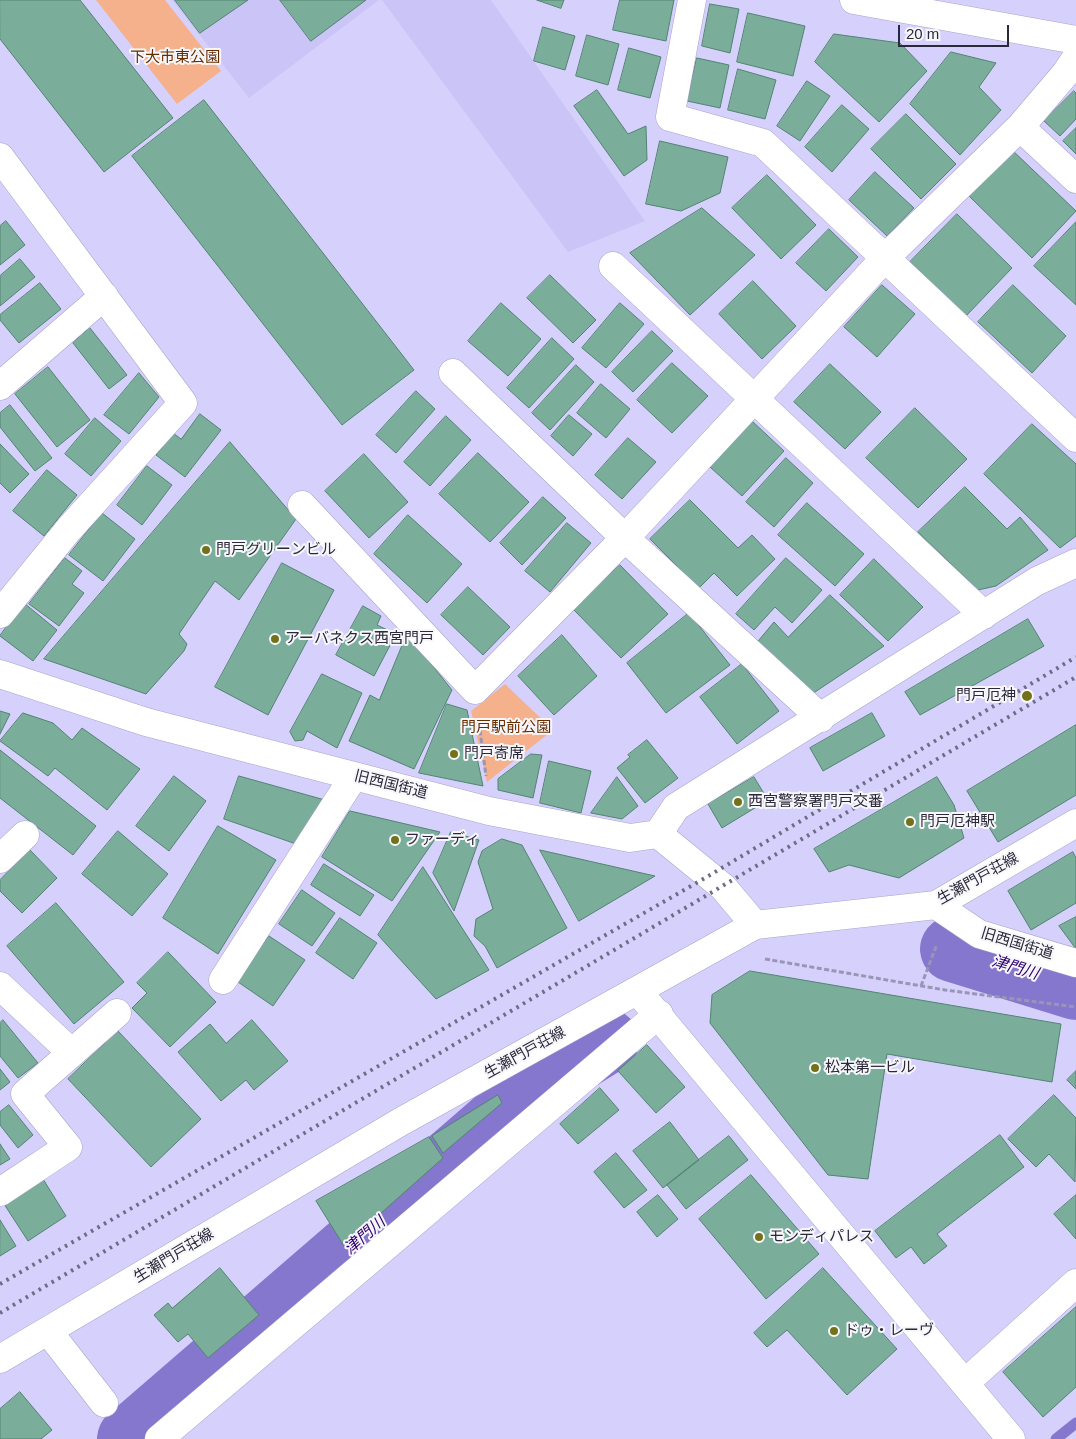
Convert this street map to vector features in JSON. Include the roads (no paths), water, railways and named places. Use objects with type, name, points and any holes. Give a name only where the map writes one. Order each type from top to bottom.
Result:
[{"type":"main road","points":[[692,0],[670,117],[764,143],[1076,438]]},
{"type":"main road","points":[[854,0],[1076,40]]},
{"type":"main road","points":[[302,505],[475,690],[625,538],[885,258],[1020,127],[1066,74],[1076,58]]},
{"type":"main road","points":[[1020,127],[1076,179]]},
{"type":"main road","points":[[0,157],[183,402],[69,529],[0,614]]},
{"type":"main road","points":[[613,266],[984,615]]},
{"type":"main road","points":[[0,386],[104,296]]},
{"type":"main road","points":[[453,373],[625,538],[821,718]]},
{"type":"main road","points":[[755,925],[723,887],[658,834],[676,807],[821,718],[1037,581],[1076,563]]},
{"type":"main road","name":"旧西国街道","points":[[0,674],[146,722],[489,811],[630,838],[658,834]]},
{"type":"main road","points":[[223,980],[354,776]]},
{"type":"main road","name":"生瀬門戸荘線","points":[[0,1359],[402,1121],[755,925],[943,909],[1076,823]]},
{"type":"main road","points":[[0,859],[25,835]]},
{"type":"main road","name":"旧西国街道","points":[[943,909],[979,934],[1076,962]]},
{"type":"main road","points":[[0,986],[72,1053]]},
{"type":"main road","points":[[637,990],[659,1014],[1011,1439]]},
{"type":"main road","points":[[0,1192],[68,1147],[25,1094],[117,1013]]},
{"type":"main road","points":[[159,1439],[659,1014]]},
{"type":"main road","points":[[965,1383],[1076,1283]]},
{"type":"main road","points":[[48,1331],[104,1403]]},
{"type":"waterway","name":"津門川","points":[[953,949],[1076,987]]},
{"type":"waterway","name":"津門川","points":[[130,1439],[551,1075],[606,1041]]},
{"type":"waterway","points":[[1056,1439],[1076,1423]]},
{"type":"railway","points":[[0,1284],[710,875],[1076,657]]},
{"type":"railway","points":[[0,1313],[1076,677]]},
{"type":"place","name":"門戸グリーンビル","points":[[206,550]]},
{"type":"place","name":"アーバネクス西宮門戸","points":[[275,639]]},
{"type":"place","name":"門戸厄神","points":[[1027,696]]},
{"type":"place","name":"門戸寄席","points":[[454,754]]},
{"type":"place","name":"西宮警察署門戸交番","points":[[738,802]]},
{"type":"place","name":"門戸厄神駅","points":[[910,822]]},
{"type":"place","name":"ファーディ","points":[[395,840]]},
{"type":"place","name":"松本第一ビル","points":[[815,1068]]},
{"type":"place","name":"モンディパレス","points":[[759,1237]]},
{"type":"place","name":"ドゥ・レーヴ","points":[[834,1331]]},
{"type":"park label","name":"下大市東公園","points":[[175,58]]},
{"type":"park label","name":"門戸駅前公園","points":[[506,728]]}]
